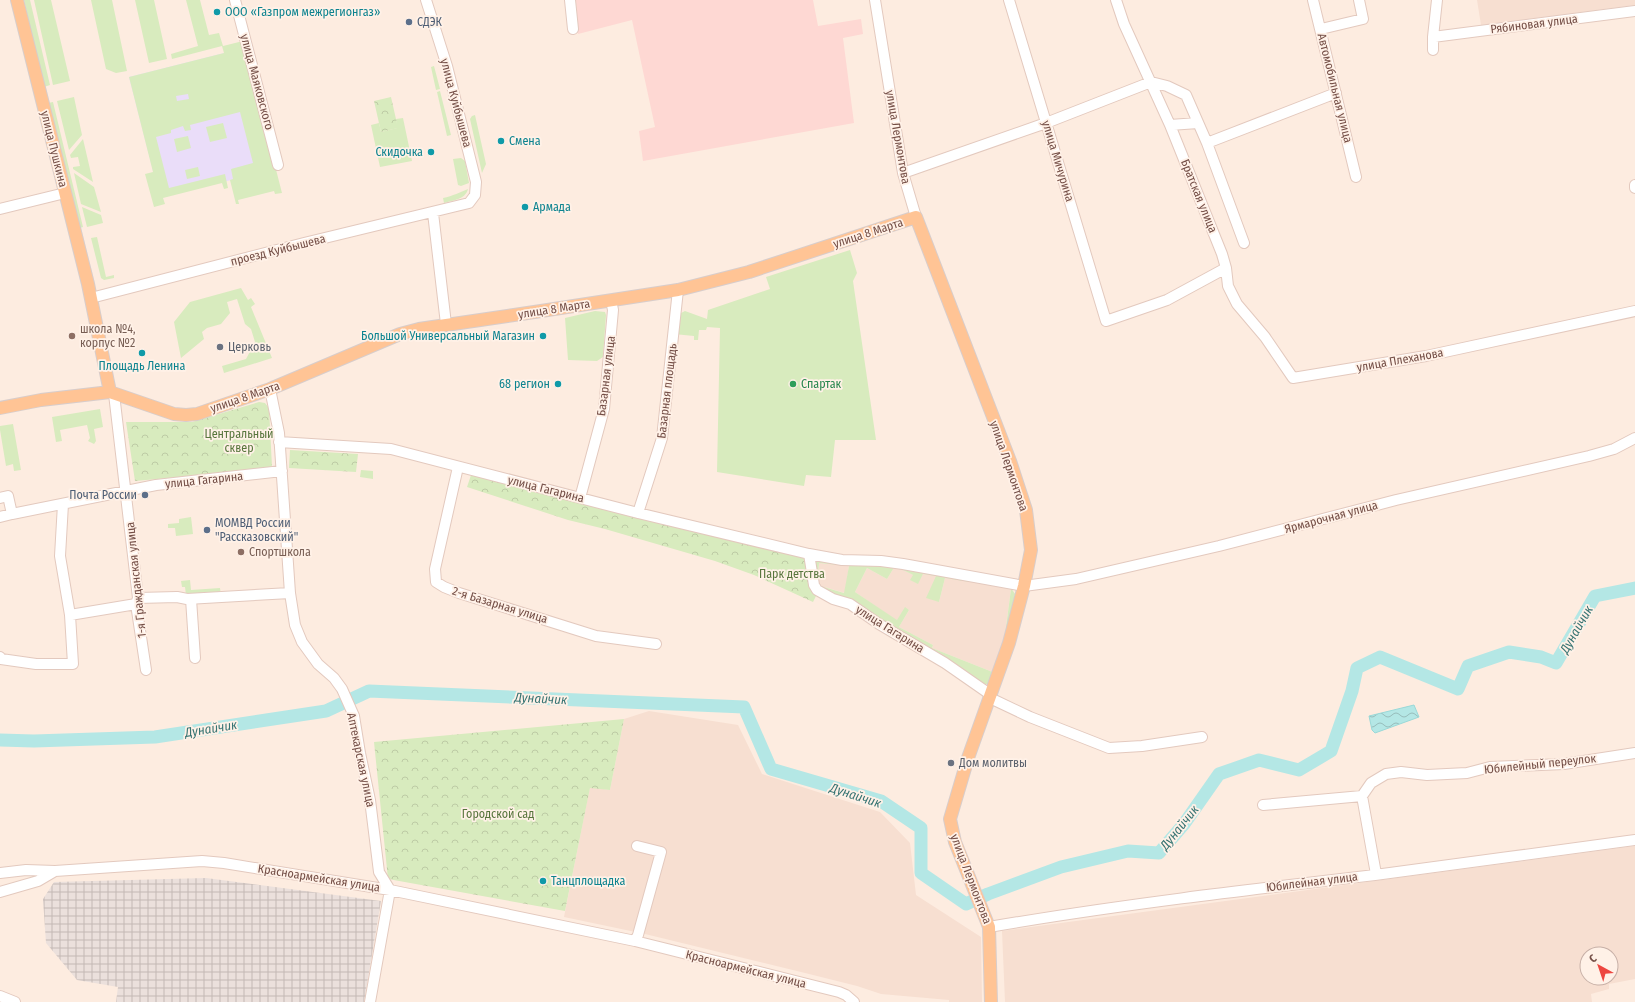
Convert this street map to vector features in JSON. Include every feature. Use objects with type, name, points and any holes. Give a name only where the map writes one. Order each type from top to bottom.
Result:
[{"type":"main road","name":"улица Пушкина","points":[[17,0],[91,298]]},
{"type":"main road","name":"улица 8 Марта","points":[[112,393],[174,414],[197,414],[270,389],[400,334],[446,324],[516,315],[678,290],[756,270],[916,217]]},
{"type":"main road","name":"улица Лермонтова","points":[[916,217],[1010,461],[1026,510],[1031,550],[1024,586],[1009,643],[968,758],[950,819],[955,842],[989,927],[991,1002]]},
{"type":"main road","points":[[68,397],[112,393],[91,298]]},
{"type":"main road","points":[[0,408],[41,400],[96,394]]},
{"type":"street","name":"улица Маяковского","points":[[235,0],[278,165]]},
{"type":"street","name":"улица Куйбышева","points":[[426,0],[447,66],[476,182],[473,198],[466,205]]},
{"type":"street","points":[[570,0],[573,29]]},
{"type":"street","name":"улица Лермонтова","points":[[875,0],[903,174],[916,217]]},
{"type":"street","name":"улица Мичурина","points":[[1009,0],[1106,321],[1167,300],[1226,268]]},
{"type":"street","name":"Братская улица","points":[[1116,0],[1124,24],[1170,125],[1222,254],[1226,268]]},
{"type":"street","name":"Автомобильная улица","points":[[1313,0],[1356,177]]},
{"type":"street","points":[[1320,29],[1363,19],[1359,0]]},
{"type":"street","points":[[1433,50],[1437,0]]},
{"type":"street","name":"Рябиновая улица","points":[[1433,36],[1635,10]]},
{"type":"street","points":[[903,174],[1046,123],[1151,82]]},
{"type":"street","name":"Братская улица","points":[[1151,82],[1167,86],[1186,95],[1207,143],[1244,243]]},
{"type":"street","points":[[1207,143],[1336,93]]},
{"type":"street","points":[[1170,125],[1198,123]]},
{"type":"street","points":[[0,209],[65,194]]},
{"type":"street","name":"проезд Куйбышева","points":[[91,298],[304,243],[466,205]]},
{"type":"street","points":[[432,213],[446,324]]},
{"type":"street","name":"улица Плеханова","points":[[1226,268],[1228,286],[1237,304],[1265,337],[1293,378],[1426,356],[1635,312]]},
{"type":"street","name":"Базарная площадь","points":[[638,513],[662,438],[678,290]]},
{"type":"street","name":"Базарная улица","points":[[580,498],[604,409],[613,310],[611,300]]},
{"type":"street","name":"Аптекарская улица","points":[[270,389],[280,442],[290,593],[295,625],[302,642],[318,664],[334,678],[342,689],[354,716],[370,800],[379,872],[390,890]]},
{"type":"street","name":"1-я Гражданская улица","points":[[112,393],[126,490],[137,601],[146,670]]},
{"type":"street","name":"Ярмарочная улица","points":[[1024,586],[1076,579],[1220,546],[1396,500],[1589,456],[1614,449],[1635,438]]},
{"type":"street","name":"улица Гагарина","points":[[280,442],[391,449],[638,513],[809,554],[842,560],[882,561],[903,564],[1024,586]]},
{"type":"street","name":"2-я Базарная улица","points":[[458,467],[435,569],[436,582],[459,593],[596,636],[656,644]]},
{"type":"street","name":"улица Гагарина","points":[[0,517],[126,490],[282,471]]},
{"type":"street","points":[[0,498],[8,496],[12,514]]},
{"type":"street","points":[[0,658],[36,664],[73,664],[70,615],[60,556],[63,504]]},
{"type":"street","name":"улица Гагарина","points":[[809,554],[814,585],[817,590],[833,599],[850,604],[879,624],[945,664],[991,697],[1030,717],[1109,748],[1142,746],[1202,737]]},
{"type":"street","points":[[70,615],[137,601],[177,597],[191,599],[290,593]]},
{"type":"street","points":[[191,599],[195,658]]},
{"type":"street","name":"Юбилейный переулок","points":[[1362,796],[1371,783],[1386,774],[1401,772],[1427,774],[1466,773],[1490,767],[1564,764],[1635,753]]},
{"type":"street","points":[[1263,805],[1362,796],[1376,874]]},
{"type":"street","name":"Юбилейная улица","points":[[989,927],[1173,898],[1376,874],[1635,840]]},
{"type":"street","points":[[634,941],[638,935],[661,852],[637,846]]},
{"type":"street","name":"Красноармейская улица","points":[[0,873],[26,870],[55,871],[202,861],[390,890],[634,941],[839,992],[846,995],[854,1002]]},
{"type":"street","points":[[0,892],[38,881],[55,871]]},
{"type":"street","points":[[370,1002],[390,890]]},
{"type":"street","points":[[0,996],[15,1002]]},
{"type":"shaded area","points":[[576,0],[813,0],[818,26],[861,19],[863,34],[843,38],[854,123],[643,161],[639,131],[655,127],[632,20],[578,34]]},
{"type":"shaded area","points":[[1477,0],[1635,0],[1635,5],[1481,25]]},
{"type":"shaded area","points":[[240,49],[271,170],[160,198],[129,77]]},
{"type":"shaded area","points":[[819,563],[849,566],[845,593],[817,585]]},
{"type":"shaded area","points":[[895,566],[913,575],[918,583],[923,574],[937,576],[939,602],[945,578],[1011,589],[1003,648],[995,673],[932,648],[933,645],[899,627],[909,610],[905,608],[897,621],[855,592],[867,568],[887,579]]},
{"type":"shaded area","points":[[649,711],[738,725],[762,774],[880,812],[910,843],[916,895],[981,937],[982,1002],[949,1002],[949,1000],[881,994],[857,986],[645,934],[564,917],[590,787],[610,790],[624,719]]},
{"type":"shaded area","points":[[1635,846],[1635,979],[1619,982],[1619,946],[1579,946],[1579,986],[1609,986],[1609,989],[1591,994],[1592,1002],[1005,1002],[1002,931]]},
{"type":"shaded area","points":[[206,878],[381,901],[364,1002],[116,1002],[118,987],[77,980],[46,943],[43,899],[54,882]]},
{"type":"green space","points":[[24,0],[30,0],[50,85],[44,87]]},
{"type":"green space","points":[[34,0],[51,0],[70,81],[53,85]]},
{"type":"green space","points":[[91,0],[112,0],[127,71],[116,73],[106,69]]},
{"type":"green space","points":[[135,0],[154,0],[167,59],[149,63]]},
{"type":"green space","points":[[186,0],[200,0],[209,35],[219,33],[223,46],[243,41],[282,193],[275,194],[274,191],[238,200],[239,204],[236,204],[230,180],[233,179],[231,169],[253,163],[240,112],[190,125],[191,130],[185,131],[183,126],[171,130],[171,133],[156,137],[169,188],[225,174],[228,188],[224,189],[222,183],[163,198],[165,204],[154,207],[145,174],[153,172],[129,77],[224,53],[222,46],[172,59],[171,54],[198,46]],"holes":[[[188,94],[189,99],[177,101],[176,96]]]},
{"type":"green space","points":[[434,66],[440,89],[436,90],[431,67]]},
{"type":"green space","points":[[440,91],[451,135],[447,136],[437,92]]},
{"type":"green space","points":[[74,97],[82,135],[69,150],[57,101]]},
{"type":"green space","points":[[391,97],[398,128],[381,132],[374,101]]},
{"type":"green space","points":[[53,102],[83,227],[77,229],[48,103]]},
{"type":"green space","points":[[475,115],[486,164],[482,173],[470,119]]},
{"type":"green space","points":[[403,118],[412,161],[380,167],[371,125],[379,123],[381,132],[397,128],[396,119]]},
{"type":"green space","points":[[223,123],[227,138],[210,142],[206,127]]},
{"type":"green space","points":[[188,136],[191,148],[177,152],[174,139]]},
{"type":"green space","points":[[83,139],[93,182],[73,169],[73,167],[80,166],[78,157],[71,158],[70,155]]},
{"type":"green space","points":[[461,158],[465,161],[469,183],[461,186],[458,185],[453,159]]},
{"type":"green space","points":[[198,167],[200,176],[187,179],[185,170]]},
{"type":"green space","points":[[74,173],[94,187],[101,212],[81,204]]},
{"type":"green space","points":[[468,189],[461,197],[444,203],[443,198]]},
{"type":"green space","points":[[82,207],[101,215],[103,223],[87,227]]},
{"type":"green space","points":[[97,237],[106,277],[114,275],[114,278],[104,280],[101,278],[91,238]]},
{"type":"green space","name":"Спартак","points":[[850,250],[857,273],[853,281],[876,440],[835,440],[831,477],[806,475],[804,486],[717,472],[720,328],[707,327],[706,330],[699,330],[698,340],[694,340],[694,336],[674,334],[679,314],[685,311],[707,319],[708,310],[770,289],[766,277]]},
{"type":"green space","points":[[241,288],[248,300],[251,298],[255,304],[251,307],[272,358],[224,373],[222,366],[246,359],[255,342],[251,329],[245,324],[237,299],[227,302],[230,313],[221,324],[207,328],[202,332],[204,339],[181,358],[174,322],[190,302]]},
{"type":"green space","points":[[595,311],[605,312],[606,315],[603,357],[597,361],[568,360],[565,318]]},
{"type":"green space","name":"Центральный сквер","points":[[259,402],[265,403],[269,408],[272,467],[270,469],[135,481],[126,422],[192,422]]},
{"type":"green space","points":[[100,409],[103,427],[94,429],[96,441],[94,444],[88,441],[90,438],[87,425],[60,430],[62,441],[56,442],[52,417]]},
{"type":"green space","points":[[13,424],[21,470],[14,471],[13,464],[6,466],[0,430],[0,426]]},
{"type":"green space","points":[[290,450],[358,454],[356,472],[289,468]]},
{"type":"green space","points":[[361,470],[373,471],[373,479],[360,477]]},
{"type":"green space","name":"Парк детства","points":[[471,475],[803,558],[817,594],[813,602],[754,575],[715,561],[605,529],[568,520],[467,487]]},
{"type":"green space","points":[[191,517],[193,534],[176,536],[175,528],[168,528],[168,524],[179,523],[179,519]]},
{"type":"green space","points":[[811,560],[838,563],[894,565],[1011,588],[1015,594],[1004,642],[1011,589],[945,578],[939,602],[926,598],[936,576],[923,574],[918,584],[910,580],[913,575],[895,566],[887,579],[867,568],[855,592],[897,620],[905,607],[909,610],[899,627],[933,645],[932,648],[995,673],[988,684],[984,684],[931,650],[872,617],[850,602],[819,589],[815,584]],"holes":[[[819,563],[849,566],[844,593],[817,585]]]},
{"type":"green space","points":[[190,580],[191,590],[220,588],[221,595],[186,595],[185,587],[182,587],[181,581]]},
{"type":"green space","name":"Городской сад","points":[[624,719],[610,790],[590,788],[565,911],[388,879],[374,742]]},
{"type":"water","points":[[1414,705],[1419,717],[1375,733],[1372,730],[1369,716]]},
{"type":"waterway","name":"Дунайчик","points":[[0,740],[34,741],[155,737],[326,711],[369,691],[744,707],[771,769],[881,801],[921,828],[921,873],[966,904],[988,894],[1061,867],[1128,851],[1159,853],[1184,824],[1219,774],[1259,760],[1299,770],[1331,751],[1352,691],[1357,668],[1380,657],[1458,689],[1468,666],[1509,652],[1541,657],[1556,663],[1595,596],[1635,588]]},
{"type":"place","name":"ООО «Газпром межрегионгаз»","points":[[217,12]]},
{"type":"place","name":"СДЭК","points":[[409,22]]},
{"type":"place","name":"Смена","points":[[501,141]]},
{"type":"place","name":"Скидочка","points":[[431,152]]},
{"type":"place","name":"Армада","points":[[525,207]]},
{"type":"place","name":"школа №4, корпус №2","points":[[72,336]]},
{"type":"place","name":"Большой Универсальный Магазин","points":[[543,336]]},
{"type":"place","name":"Церковь","points":[[220,347]]},
{"type":"place","name":"Площадь Ленина","points":[[142,353]]},
{"type":"place","name":"68 регион","points":[[558,384]]},
{"type":"place","name":"Спартак","points":[[793,384]]},
{"type":"place","name":"Почта России","points":[[145,495]]},
{"type":"place","name":"МОМВД России \"Рассказовский\"","points":[[207,530]]},
{"type":"place","name":"Спортшкола","points":[[241,552]]},
{"type":"place","name":"Дом молитвы","points":[[951,763]]},
{"type":"place","name":"Танцплощадка","points":[[543,881]]}]
